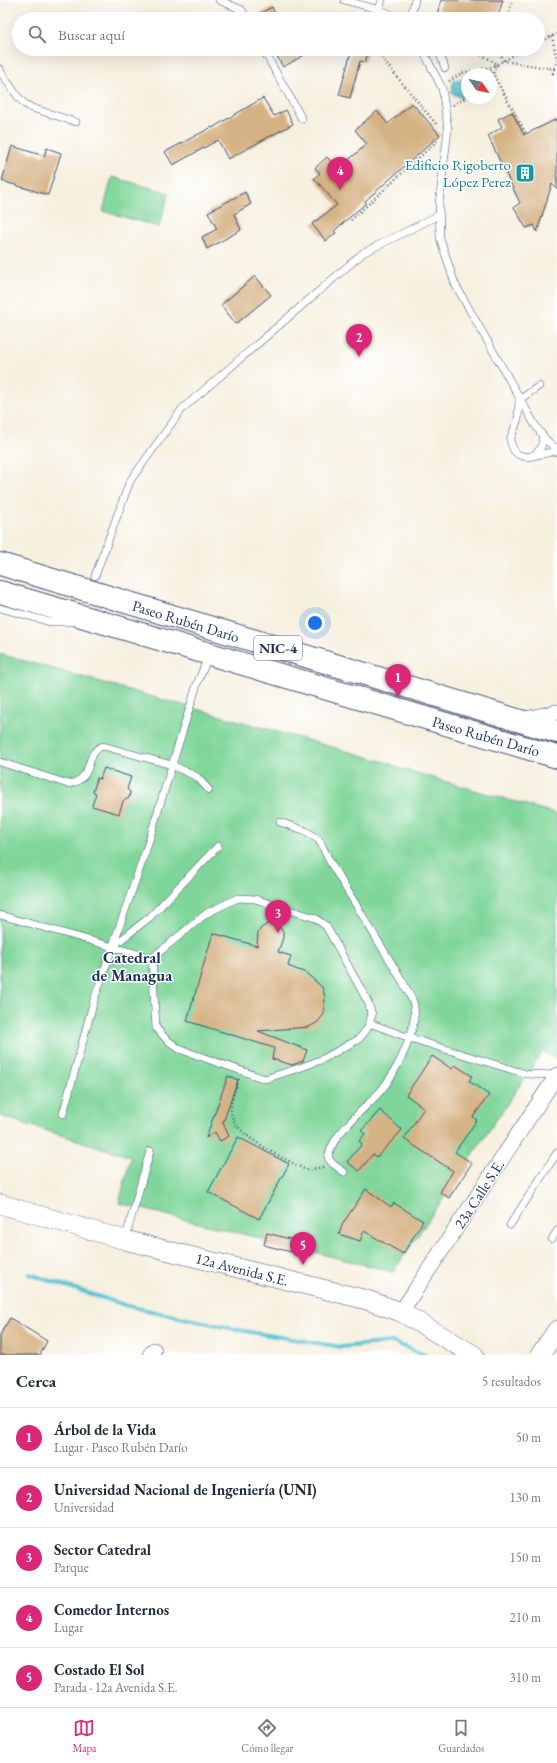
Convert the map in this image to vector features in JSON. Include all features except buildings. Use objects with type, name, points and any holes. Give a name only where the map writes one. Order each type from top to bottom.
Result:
[{"type":"highway","name":"Paseo Rubén Darío","points":[[0,564],[557,732]]},
{"type":"highway","name":"Paseo Rubén Darío","points":[[0,592],[557,757]]},
{"type":"street","points":[[517,721],[557,712]]},
{"type":"street","name":"23a Calle S.E.","points":[[401,1312],[557,1075]]},
{"type":"street","name":"12a Avenida S.E.","points":[[0,1204],[125,1240],[367,1300],[401,1312],[474,1355]]},
{"type":"street","points":[[540,1355],[557,1330]]},
{"type":"lane","points":[[219,0],[242,10],[243,12]]},
{"type":"lane","points":[[344,0],[384,12]]},
{"type":"lane","points":[[379,10],[382,0]]},
{"type":"lane","points":[[412,12],[415,0]]},
{"type":"lane","points":[[267,56],[302,119]]},
{"type":"lane","points":[[426,56],[441,86],[446,110],[448,129],[439,215],[440,238],[455,284],[519,400],[540,433],[557,450]]},
{"type":"lane","points":[[441,56],[445,68]]},
{"type":"lane","points":[[0,69],[18,97],[25,104],[32,108],[76,122]]},
{"type":"lane","points":[[95,576],[130,481],[182,409],[363,253],[439,215]]},
{"type":"lane","points":[[519,400],[539,386]]},
{"type":"lane","points":[[519,400],[519,412],[511,437],[511,444],[516,454],[527,457],[557,450]]},
{"type":"lane","points":[[527,457],[536,453],[540,449],[543,442],[540,433]]},
{"type":"lane","points":[[0,608],[50,622],[104,622]]},
{"type":"lane","points":[[63,1114],[94,1000],[146,850],[197,684],[209,654]]},
{"type":"lane","points":[[0,762],[68,784],[76,783],[83,778],[93,754],[98,748],[103,746],[172,765],[197,777],[210,790]]},
{"type":"lane","points":[[280,822],[306,831],[319,840],[330,862],[403,982],[413,1002],[413,1019],[410,1038],[399,1063],[386,1086],[340,1134],[330,1148],[328,1158],[333,1164],[344,1172]]},
{"type":"lane","points":[[112,947],[150,917],[218,846]]},
{"type":"lane","points":[[238,898],[255,899],[315,918],[326,926],[368,1002],[372,1015],[367,1029],[359,1039],[302,1067],[265,1079],[179,1049],[156,1028],[152,958],[207,914],[238,898]]},
{"type":"lane","points":[[0,915],[152,958]]},
{"type":"lane","points":[[369,1023],[410,1038],[526,1074],[557,1075]]},
{"type":"lane","points":[[125,1240],[150,1151]]},
{"type":"lane","points":[[510,1225],[557,1153]]},
{"type":"lane","points":[[552,1239],[557,1231]]},
{"type":"path","points":[[509,12],[512,0]]},
{"type":"path","points":[[545,39],[557,34]]},
{"type":"path","points":[[552,36],[557,61],[553,71]]},
{"type":"path","points":[[380,56],[439,128]]},
{"type":"path","points":[[484,56],[497,64]]},
{"type":"path","points":[[502,56],[504,61]]},
{"type":"path","points":[[441,86],[462,73],[492,67],[513,56]]},
{"type":"path","points":[[504,61],[553,71],[557,74]]},
{"type":"path","points":[[497,64],[494,74],[526,134]]},
{"type":"path","points":[[446,110],[461,100]]},
{"type":"path","points":[[350,220],[438,139]]},
{"type":"path","points":[[242,1072],[232,1100],[231,1115],[236,1124],[249,1138],[306,1170],[333,1164]]},
{"type":"green space","points":[[112,177],[169,193],[159,227],[103,211]]},
{"type":"green space","points":[[0,654],[389,763],[399,768],[557,814],[557,1060],[543,1051],[393,1272],[119,1203],[131,1157],[0,1116]]},
{"type":"water","points":[[453,80],[461,80],[461,98],[452,93]]},
{"type":"waterway","points":[[29,1274],[128,1306],[244,1331],[341,1347],[392,1342],[425,1355]]},
{"type":"place","name":"Edificio Rigoberto López Perez","points":[[525,173]]},
{"type":"place","name":"Comedor Internos","points":[[340,190]]},
{"type":"place","name":"Universidad Nacional de Ingeniería (UNI)","points":[[359,357]]},
{"type":"place","name":"Árbol de la Vida","points":[[398,697]]},
{"type":"place","name":"Sector Catedral","points":[[278,933]]},
{"type":"place","name":"Costado El Sol","points":[[303,1265]]},
{"type":"district","name":"Catedral de Managua","points":[[132,966]]}]
